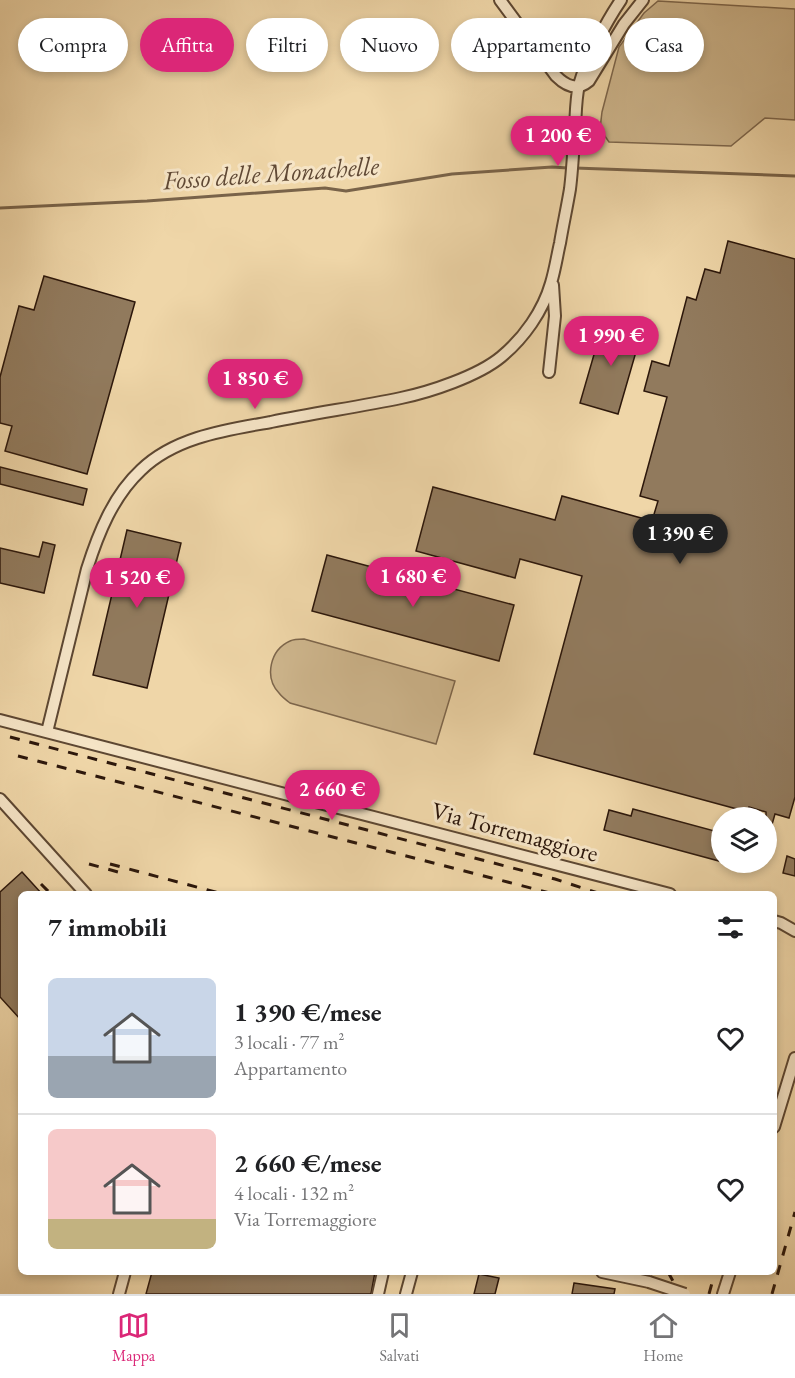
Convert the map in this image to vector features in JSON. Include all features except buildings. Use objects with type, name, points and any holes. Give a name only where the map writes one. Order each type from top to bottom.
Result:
[{"type":"street","points":[[500,0],[556,76],[565,85],[579,86],[587,83],[591,78],[624,24],[643,0]]},
{"type":"street","points":[[47,732],[94,548],[111,509],[140,470],[164,453],[195,439],[232,429],[420,394],[466,376],[500,358],[520,337],[546,298],[552,279],[570,187],[579,86],[602,32],[621,0]]},
{"type":"street","points":[[549,372],[555,316],[552,279]]},
{"type":"street","name":"Via Torremaggiore","points":[[0,720],[658,891]]},
{"type":"street","points":[[0,799],[83,891]]},
{"type":"street","points":[[777,922],[795,931]]},
{"type":"street","points":[[777,1117],[795,1058]]},
{"type":"street","points":[[119,1294],[124,1275]]},
{"type":"street","points":[[378,1294],[382,1275]]},
{"type":"street","points":[[406,1294],[411,1275]]},
{"type":"street","points":[[616,1275],[650,1282],[685,1294]]},
{"type":"street","points":[[723,1294],[729,1275]]},
{"type":"shaded area","points":[[658,1],[795,9],[795,120],[765,118],[731,146],[609,142],[600,129],[602,112],[619,47],[624,40],[624,72],[704,72],[704,18],[640,18]]},
{"type":"shaded area","points":[[304,639],[455,681],[436,744],[286,700],[274,687],[271,664],[283,645],[293,640]]},
{"type":"waterway","name":"Fosso delle Monachelle","points":[[0,208],[147,201],[325,188],[346,191],[452,174],[552,167],[568,168]]},
{"type":"waterway","name":"Fosso delle Monachelle","points":[[575,168],[795,176]]},
{"type":"railway","points":[[10,737],[555,879],[592,891]]},
{"type":"railway","points":[[18,756],[542,891]]},
{"type":"railway","points":[[89,864],[118,872]]},
{"type":"railway","points":[[110,864],[212,891]]},
{"type":"railway","points":[[41,884],[48,891]]},
{"type":"railway","points":[[772,1294],[795,1212]]},
{"type":"railway","points":[[670,1275],[680,1294]]},
{"type":"railway","points":[[709,1294],[714,1275]]}]
